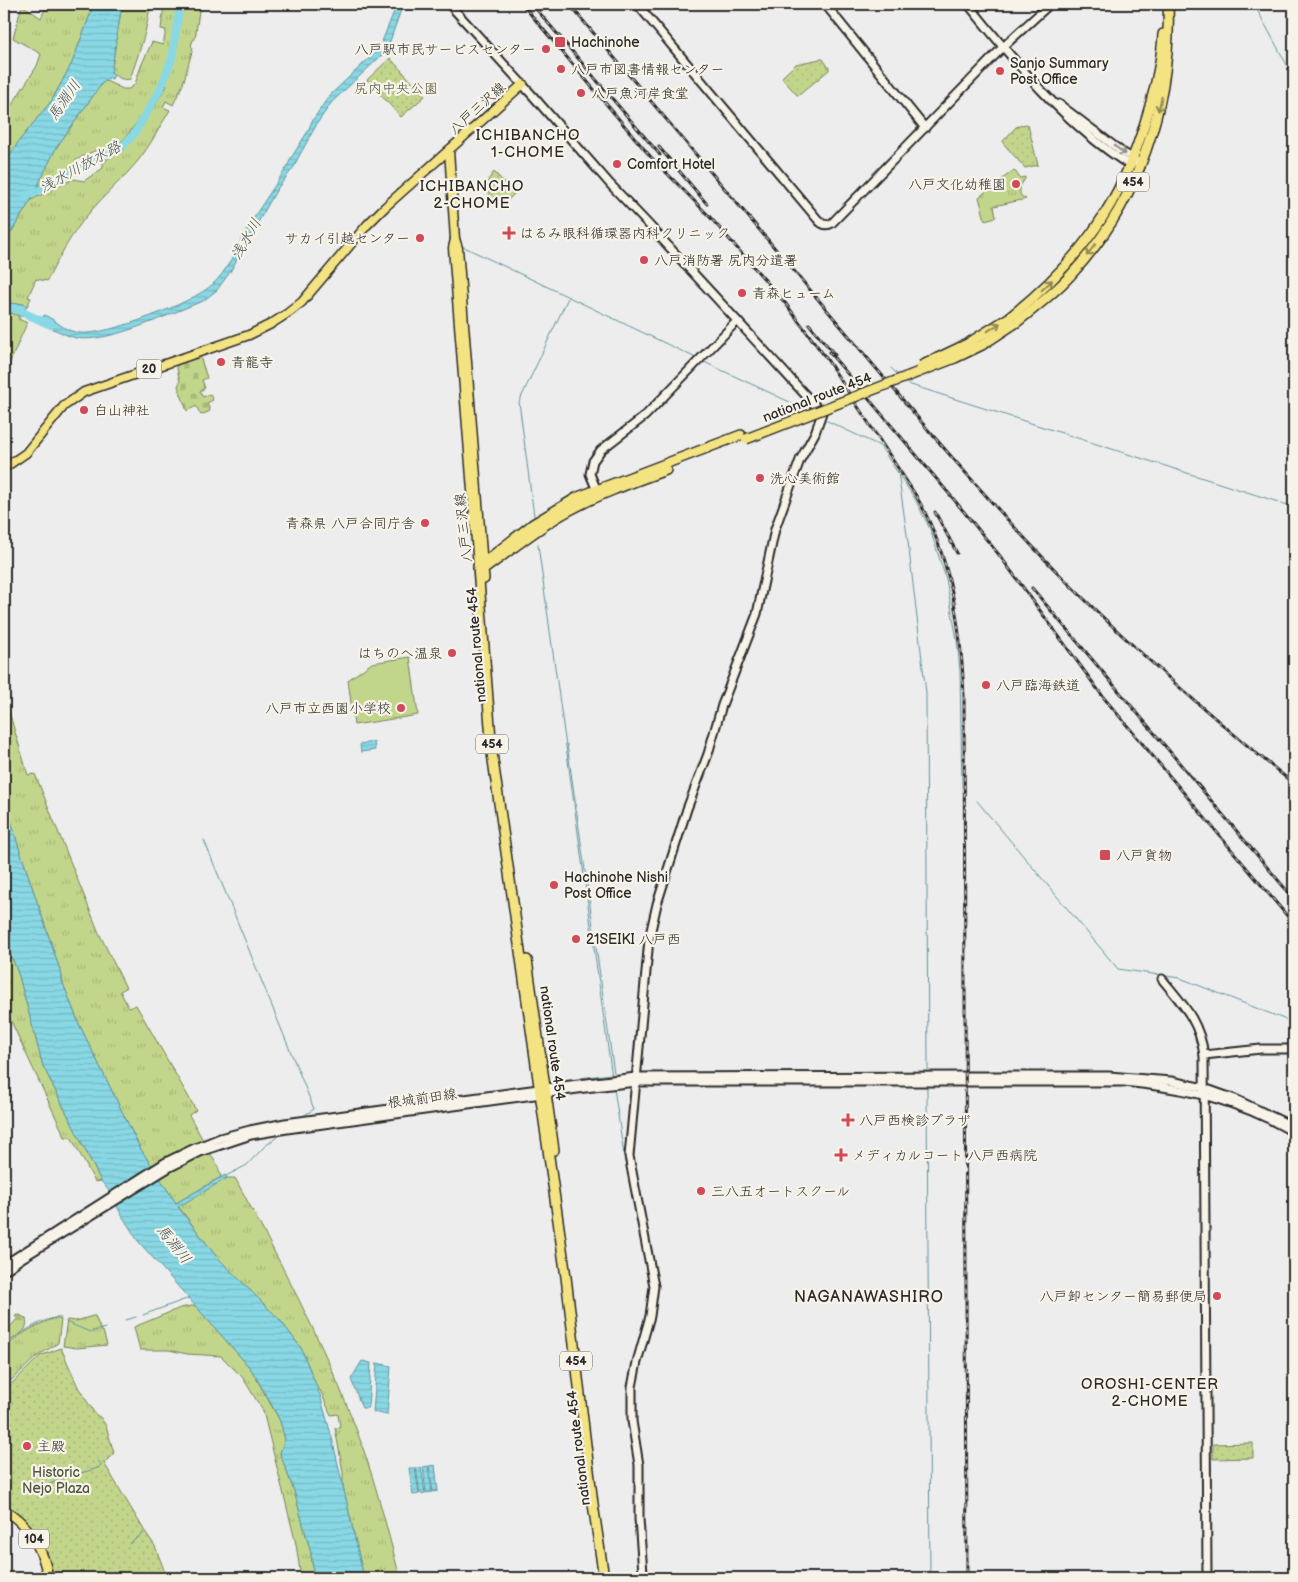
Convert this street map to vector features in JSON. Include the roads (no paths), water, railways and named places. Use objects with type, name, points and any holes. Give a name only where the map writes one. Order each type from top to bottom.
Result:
[{"type":"highway","name":"national route 454","points":[[604,1578],[498,753],[481,566],[548,522],[597,493],[955,358],[982,345],[1013,320],[1046,300],[1089,253],[1109,226],[1129,192],[1160,64],[1162,4]]},
{"type":"highway","name":"national route 454","points":[[1135,164],[1153,132],[1164,88],[1169,42],[1168,4]]},
{"type":"highway","name":"national route 454","points":[[542,1092],[582,1358],[598,1497],[610,1578]]},
{"type":"highway","name":"104","points":[[4,1510],[18,1520],[32,1537],[41,1551],[47,1566],[48,1578]]},
{"type":"main road","name":"八戸三沢線","points":[[4,468],[26,453],[64,406],[84,392],[249,335],[288,313],[310,293],[367,225],[522,84]]},
{"type":"main road","name":"八戸三沢線","points":[[449,150],[455,239],[453,248],[481,566]]},
{"type":"street","points":[[449,4],[610,184],[650,224],[822,413],[815,433],[800,460],[775,530],[757,614],[722,705],[708,754],[687,809],[657,904],[646,960],[629,1156],[651,1266],[654,1293],[632,1387],[632,1421],[639,1465],[642,1578]]},
{"type":"street","points":[[637,4],[822,224],[828,225],[1003,47],[1050,4]]},
{"type":"street","points":[[825,4],[925,128]]},
{"type":"street","points":[[968,4],[1003,47],[1038,85],[1046,97],[1107,149],[1135,164]]},
{"type":"street","points":[[597,493],[590,474],[593,461],[601,450],[644,416],[737,321]]},
{"type":"street","points":[[1162,979],[1195,1021],[1204,1055],[1208,1578]]},
{"type":"street","points":[[1204,1055],[1261,1049],[1294,1049]]},
{"type":"street","name":"根城前田線","points":[[20,1256],[166,1162],[220,1138],[250,1130],[636,1080],[1109,1076],[1171,1081],[1204,1091]]},
{"type":"street","points":[[1204,1091],[1242,1101],[1294,1127]]},
{"type":"street","points":[[1204,1091],[1256,1113],[1294,1133]]},
{"type":"street","points":[[4,1265],[20,1256]]},
{"type":"street","points":[[4,1271],[20,1256]]},
{"type":"water","name":"馬淵川","points":[[94,4],[122,4],[111,73],[114,75],[112,79],[109,78],[103,82],[56,148],[31,200],[4,244],[4,165],[19,141],[52,100],[72,63]]},
{"type":"water","points":[[397,4],[403,4],[389,44],[381,56],[332,102],[318,122],[294,167],[277,189],[230,272],[217,290],[203,301],[140,326],[90,339],[76,338],[40,324],[44,315],[74,332],[93,333],[129,324],[169,309],[203,292],[213,284],[227,267],[256,214],[287,167],[312,121],[329,96],[379,49]]},
{"type":"water","points":[[4,303],[25,304],[27,306],[22,317],[15,313],[4,311]]},
{"type":"water","points":[[374,742],[375,750],[361,752],[360,744]]},
{"type":"water","name":"馬淵川","points":[[4,796],[62,981],[79,1024],[140,1148],[176,1203],[225,1175],[227,1178],[178,1207],[216,1256],[280,1320],[301,1348],[320,1395],[332,1438],[364,1578],[314,1578],[311,1553],[294,1491],[280,1453],[285,1439],[280,1421],[268,1398],[251,1369],[138,1241],[110,1192],[101,1181],[43,1066],[19,976],[4,937]]},
{"type":"water","points":[[362,1361],[371,1363],[368,1408],[362,1408],[351,1379]]},
{"type":"water","points":[[377,1363],[391,1366],[387,1415],[373,1412]]},
{"type":"water","points":[[435,1465],[438,1491],[433,1492],[429,1466]]},
{"type":"water","points":[[428,1466],[432,1492],[426,1493],[423,1467]]},
{"type":"water","points":[[421,1467],[425,1493],[420,1494],[416,1468]]},
{"type":"water","points":[[409,1468],[415,1468],[419,1494],[413,1495]]},
{"type":"waterway","name":"浅水川放水路","points":[[26,195],[33,194],[74,170],[121,148],[134,134],[161,88],[172,58],[180,4]]},
{"type":"waterway","points":[[1254,4],[1294,78]]},
{"type":"waterway","points":[[464,247],[696,358]]},
{"type":"waterway","points":[[534,516],[519,402],[568,298]]},
{"type":"waterway","name":"浅水川","points":[[4,307],[15,309],[51,325]]},
{"type":"waterway","points":[[702,361],[794,404]]},
{"type":"waterway","points":[[891,368],[899,376]]},
{"type":"waterway","points":[[904,381],[908,384],[1294,507]]},
{"type":"waterway","points":[[823,419],[880,446],[915,499],[930,529],[946,579],[957,640],[960,671],[962,788]]},
{"type":"waterway","points":[[898,472],[926,693],[928,1070]]},
{"type":"waterway","points":[[538,545],[612,1077]]},
{"type":"waterway","points":[[760,584],[764,566]]},
{"type":"waterway","points":[[567,744],[614,1073]]},
{"type":"waterway","points":[[977,801],[1118,969],[1180,978],[1294,1023]]},
{"type":"waterway","points":[[204,840],[314,1109],[300,1118]]},
{"type":"waterway","points":[[642,976],[643,967]]},
{"type":"waterway","points":[[580,1078],[611,1074]]},
{"type":"waterway","points":[[614,1088],[625,1162],[628,1170]]},
{"type":"waterway","points":[[927,1088],[930,1578]]},
{"type":"waterway","points":[[226,1176],[247,1165],[264,1147],[282,1133]]},
{"type":"waterway","points":[[652,1257],[657,1283]]},
{"type":"waterway","points":[[650,1329],[657,1289]]},
{"type":"waterway","points":[[143,1315],[189,1298]]},
{"type":"waterway","points":[[125,1320],[136,1317]]},
{"type":"waterway","points":[[4,1353],[10,1342],[20,1334],[49,1319],[61,1318]]},
{"type":"waterway","points":[[66,1322],[90,1332],[105,1328]]},
{"type":"waterway","points":[[38,1489],[67,1477],[98,1468],[101,1465],[97,1459]]},
{"type":"waterway","points":[[642,1481],[642,1504]]},
{"type":"waterway","points":[[129,1544],[144,1533]]},
{"type":"railway","points":[[522,4],[650,156],[709,216],[786,304],[826,358],[915,494],[927,517],[946,566],[957,617],[964,696],[967,1578]]},
{"type":"railway","points":[[532,4],[660,155]]},
{"type":"railway","points":[[569,4],[929,431],[1021,534],[1130,643],[1211,715],[1294,784]]},
{"type":"railway","points":[[659,147],[707,204]]},
{"type":"railway","points":[[809,324],[835,355]]},
{"type":"railway","points":[[829,352],[1000,556],[1104,698],[1294,924]]},
{"type":"railway","points":[[935,512],[957,553]]},
{"type":"railway","points":[[1032,588],[1294,899]]},
{"type":"place","name":"Hachinohe","points":[[560,42]]},
{"type":"place","name":"八戸駅市民サービスセンター","points":[[546,49]]},
{"type":"place","name":"八戸市図書情報センター","points":[[561,69]]},
{"type":"place","name":"Sanjo Summary Post Office","points":[[1000,71]]},
{"type":"place","name":"八戸魚河岸食堂","points":[[581,93]]},
{"type":"place","name":"Comfort Hotel","points":[[617,164]]},
{"type":"place","name":"八戸文化幼稚園","points":[[1016,184]]},
{"type":"place","name":"はるみ眼科循環器内科クリニック","points":[[509,233]]},
{"type":"place","name":"サカイ引越センター","points":[[420,238]]},
{"type":"place","name":"八戸消防署 尻内分遣署","points":[[644,260]]},
{"type":"place","name":"青森ヒューム","points":[[742,293]]},
{"type":"place","name":"青龍寺","points":[[221,362]]},
{"type":"place","name":"白山神社","points":[[84,410]]},
{"type":"place","name":"洗心美術館","points":[[760,478]]},
{"type":"place","name":"青森県 八戸合同庁舎","points":[[425,523]]},
{"type":"place","name":"はちのへ温泉","points":[[452,653]]},
{"type":"place","name":"八戸臨海鉄道","points":[[986,685]]},
{"type":"place","name":"八戸市立西園小学校","points":[[401,708]]},
{"type":"place","name":"八戸貨物","points":[[1105,855]]},
{"type":"place","name":"Hachinohe Nishi Post Office","points":[[554,885]]},
{"type":"place","name":"21SEIKI 八戸西","points":[[576,939]]},
{"type":"place","name":"八戸西検診プラザ","points":[[848,1120]]},
{"type":"place","name":"メディカルコート 八戸西病院","points":[[841,1155]]},
{"type":"place","name":"三八五オートスクール","points":[[701,1191]]},
{"type":"place","name":"八戸卸センター簡易郵便局","points":[[1217,1296]]},
{"type":"place","name":"主殿","points":[[27,1446]]},
{"type":"district","name":"ICHIBANCHO 1-CHOME","points":[[528,144]]},
{"type":"district","name":"ICHIBANCHO 2-CHOME","points":[[472,194]]},
{"type":"district","name":"NAGANAWASHIRO","points":[[869,1296]]},
{"type":"district","name":"OROSHI-CENTER 2-CHOME","points":[[1150,1392]]},
{"type":"park label","name":"尻内中央公園","points":[[396,88]]},
{"type":"park label","name":"Historic Nejo Plaza","points":[[56,1480]]}]
